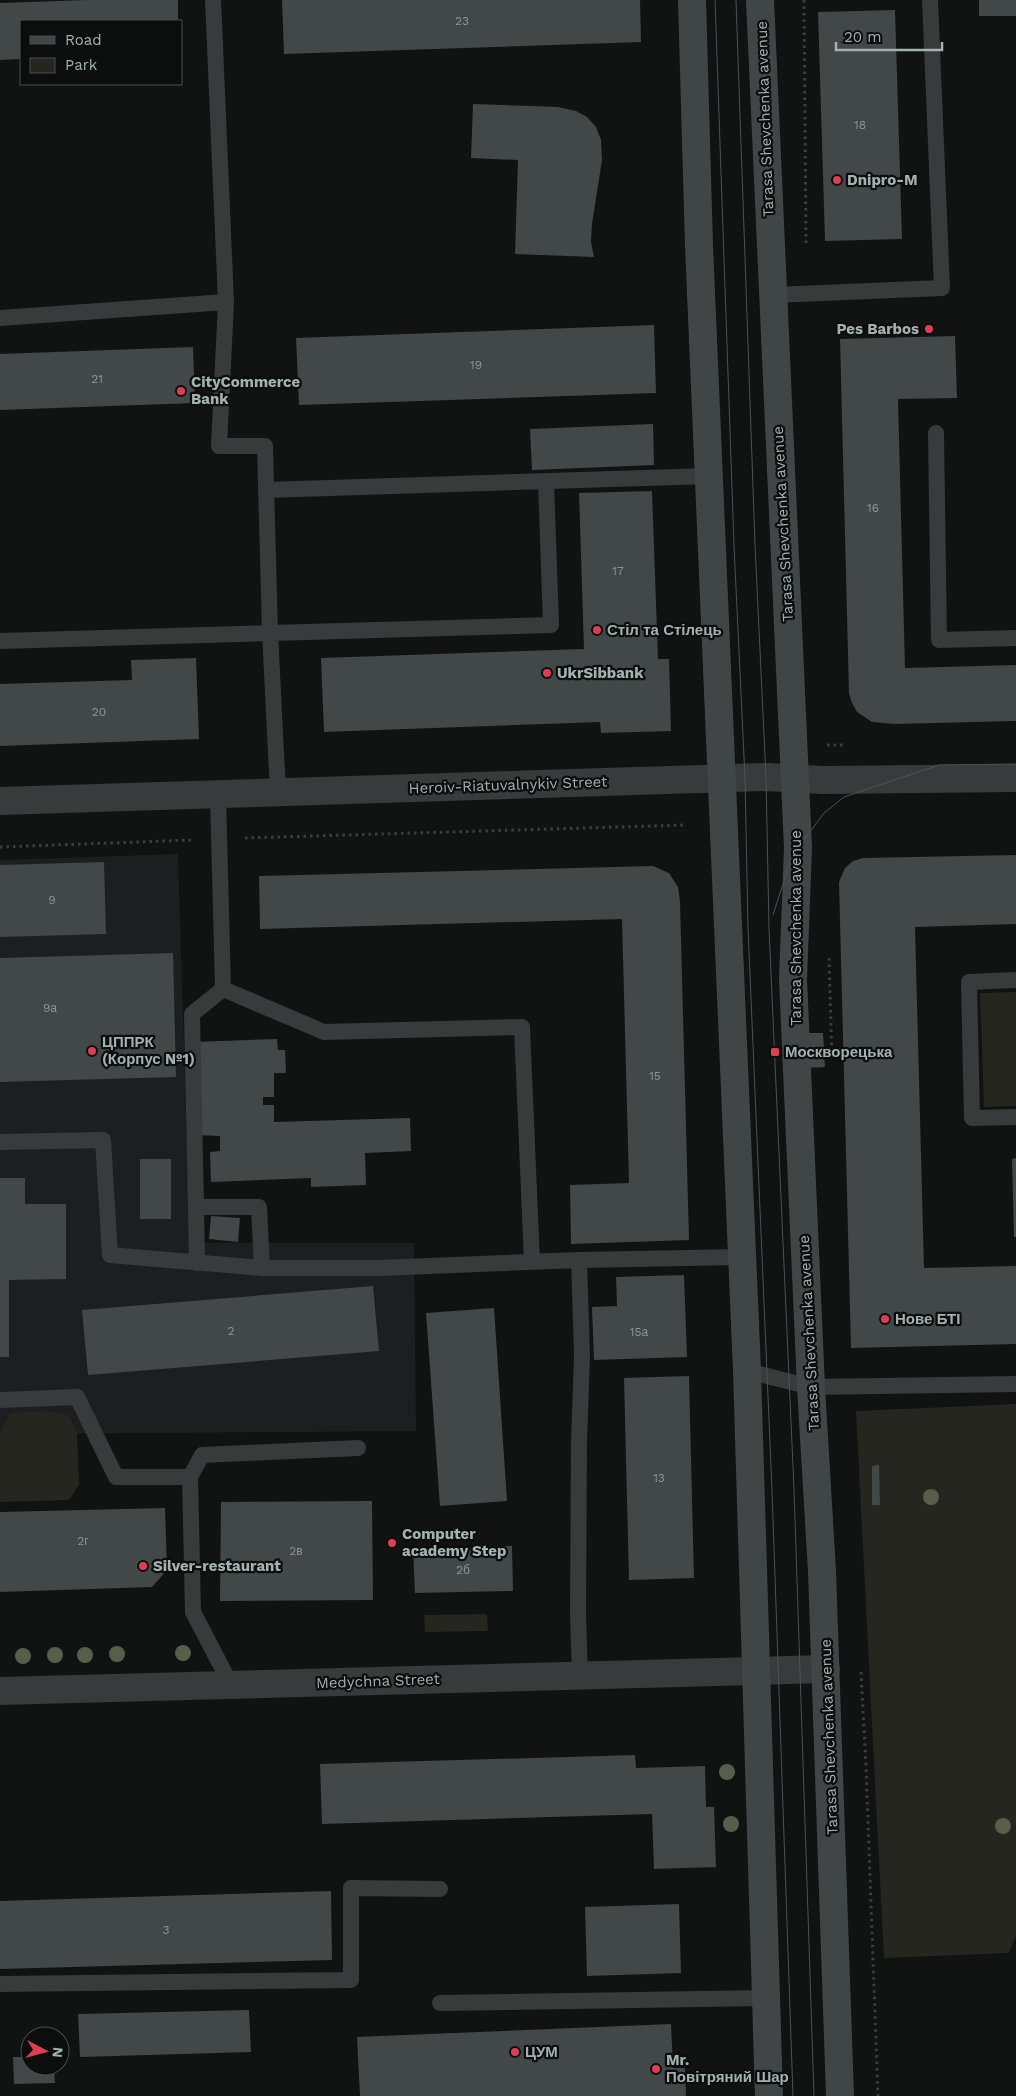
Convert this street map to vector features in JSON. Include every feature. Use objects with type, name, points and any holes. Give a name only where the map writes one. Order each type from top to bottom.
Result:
[{"type":"main road","points":[[692,0],[699,246],[747,1371],[769,2096]]},
{"type":"main road","name":"Tarasa Shevchenka avenue","points":[[760,0],[798,848],[793,979],[811,1387],[822,1572],[840,2096]]},
{"type":"street","name":"Heroiv-Riatuvalnykiv Street","points":[[0,801],[721,778],[823,780],[1016,778]]},
{"type":"street","name":"Medychna Street","points":[[0,1691],[826,1669]]},
{"type":"lane","points":[[213,0],[226,302],[219,446],[265,446],[270,633],[278,792]]},
{"type":"lane","points":[[773,295],[942,288],[930,0]]},
{"type":"lane","points":[[0,318],[226,302]]},
{"type":"lane","points":[[936,433],[939,640],[1016,638]]},
{"type":"lane","points":[[266,490],[709,476]]},
{"type":"lane","points":[[0,641],[551,625],[546,481]]},
{"type":"lane","points":[[218,795],[223,989]]},
{"type":"lane","points":[[1016,980],[969,982],[972,1118],[1016,1117]]},
{"type":"lane","points":[[197,1262],[192,1014],[223,989]]},
{"type":"lane","points":[[223,989],[324,1032],[522,1027],[532,1262]]},
{"type":"lane","points":[[0,1142],[103,1140],[110,1255],[262,1268],[379,1268],[579,1260],[741,1257]]},
{"type":"lane","points":[[196,1206],[259,1207],[262,1268]]},
{"type":"lane","points":[[579,1260],[582,1356],[579,1442],[578,1613],[580,1676]]},
{"type":"lane","points":[[747,1371],[811,1387],[1016,1384]]},
{"type":"lane","points":[[0,1400],[78,1397],[116,1477],[190,1477]]},
{"type":"lane","points":[[231,1685],[193,1612],[190,1477],[202,1455],[358,1448]]},
{"type":"lane","points":[[0,1984],[351,1980],[351,1888],[440,1889]]},
{"type":"lane","points":[[440,2003],[766,1998]]},
{"type":"path","points":[[804,0],[806,293]]},
{"type":"path","points":[[0,847],[686,825]]},
{"type":"path","points":[[828,952],[832,1070]]},
{"type":"path","points":[[860,1670],[866,1766],[878,2096]]},
{"type":"shaded area","name":"ЦППРК (Корпус №1)","points":[[178,854],[190,1243],[414,1243],[416,1431],[0,1434],[0,860]]},
{"type":"green space","points":[[1016,992],[1016,1106],[984,1107],[980,993]]},
{"type":"green space","points":[[1016,1404],[1016,1936],[1009,1953],[884,1958],[856,1411]]},
{"type":"green space","points":[[46,1411],[68,1415],[77,1432],[79,1485],[69,1500],[0,1502],[0,1433],[10,1413]]},
{"type":"green space","points":[[487,1614],[488,1631],[425,1632],[424,1615]]},
{"type":"building","points":[[87,0],[178,0],[178,20],[20,20],[20,59],[0,60],[0,3]]},
{"type":"building","points":[[282,0],[640,0],[641,42],[284,54]]},
{"type":"building","points":[[979,0],[1016,0],[1016,16],[979,16]]},
{"type":"building","points":[[895,10],[902,239],[825,241],[818,12]]},
{"type":"building","points":[[473,104],[558,107],[576,111],[587,117],[596,127],[601,140],[602,160],[592,224],[591,242],[594,257],[515,254],[518,160],[471,158]]},
{"type":"building","points":[[654,325],[656,393],[299,405],[296,338]]},
{"type":"building","points":[[955,336],[957,398],[898,399],[905,668],[1016,665],[1016,721],[894,724],[872,722],[857,712],[849,693],[840,339]]},
{"type":"building","points":[[193,347],[195,403],[0,410],[0,354]]},
{"type":"building","points":[[653,424],[654,465],[532,470],[530,429]]},
{"type":"building","points":[[652,491],[658,659],[669,659],[671,731],[601,733],[600,722],[324,732],[321,658],[584,649],[579,493]]},
{"type":"building","points":[[196,658],[199,739],[0,746],[0,684],[132,680],[131,660]]},
{"type":"building","points":[[1016,855],[1016,924],[915,927],[924,1268],[1016,1266],[1016,1344],[851,1348],[839,882],[845,868],[853,861],[863,858]]},
{"type":"building","points":[[104,862],[106,934],[0,937],[0,865]]},
{"type":"building","points":[[653,866],[669,873],[678,887],[680,901],[689,1240],[571,1244],[570,1185],[629,1183],[622,919],[260,929],[259,876]]},
{"type":"building","points":[[173,953],[176,1077],[0,1082],[0,958]]},
{"type":"building","points":[[804,1033],[823,1033],[825,1067],[805,1068]]},
{"type":"building","points":[[277,1039],[278,1050],[285,1050],[286,1073],[274,1073],[274,1097],[263,1097],[263,1105],[274,1105],[274,1122],[410,1118],[411,1151],[365,1153],[366,1185],[311,1187],[311,1178],[211,1182],[210,1152],[220,1151],[220,1136],[195,1135],[193,1042]]},
{"type":"building","points":[[1016,1158],[1016,1237],[1014,1237],[1012,1159]]},
{"type":"building","points":[[140,1159],[171,1159],[171,1219],[140,1219]]},
{"type":"building","points":[[0,1178],[25,1178],[25,1204],[66,1204],[66,1279],[9,1280],[9,1357],[0,1357]]},
{"type":"building","points":[[211,1216],[240,1218],[238,1242],[209,1239]]},
{"type":"building","points":[[684,1275],[687,1357],[594,1360],[592,1307],[617,1306],[616,1277]]},
{"type":"building","points":[[373,1286],[379,1351],[88,1375],[82,1310]]},
{"type":"building","points":[[494,1308],[507,1501],[440,1506],[426,1313]]},
{"type":"building","points":[[689,1376],[694,1578],[629,1580],[624,1378]]},
{"type":"building","points":[[879,1465],[880,1505],[872,1505],[872,1466]]},
{"type":"building","points":[[372,1501],[373,1600],[220,1601],[221,1502]]},
{"type":"building","points":[[165,1508],[167,1570],[152,1587],[0,1592],[0,1512]]},
{"type":"building","points":[[512,1546],[513,1591],[415,1593],[413,1549]]},
{"type":"building","points":[[635,1755],[636,1768],[705,1766],[706,1807],[714,1807],[716,1867],[654,1869],[652,1814],[322,1824],[320,1764]]},
{"type":"building","points":[[331,1891],[332,1960],[0,1969],[0,1901]]},
{"type":"building","points":[[679,1904],[681,1973],[587,1976],[585,1907]]},
{"type":"building","points":[[249,2010],[251,2052],[80,2057],[78,2014]]},
{"type":"building","name":"ЦУМ","points":[[671,2024],[673,2068],[685,2068],[686,2096],[360,2096],[357,2037]]},
{"type":"building","points":[[13,2057],[20,2057],[20,2076],[55,2076],[55,2083],[14,2084]]},
{"type":"tram line","points":[[715,0],[734,546],[745,778],[748,928],[772,1490],[793,2096]]},
{"type":"tram line","points":[[736,0],[755,545],[766,777],[769,928],[794,1489],[814,2096]]},
{"type":"tram line","points":[[773,915],[789,865],[798,848],[824,813],[844,797],[939,765],[1016,764]]},
{"type":"place","name":"Dnipro-M","points":[[837,180]]},
{"type":"place","name":"Pes Barbos","points":[[929,329]]},
{"type":"place","name":"CityCommerce Bank","points":[[181,391]]},
{"type":"place","name":"Стіл та Стілець","points":[[597,630]]},
{"type":"place","name":"UkrSibbank","points":[[547,673]]},
{"type":"place","name":"ЦППРК (Корпус №1)","points":[[92,1051]]},
{"type":"place","name":"Москворецька","points":[[775,1052]]},
{"type":"place","name":"Нове БТІ","points":[[885,1319]]},
{"type":"place","name":"Computer academy Step","points":[[392,1543]]},
{"type":"place","name":"Silver-restaurant","points":[[143,1566]]},
{"type":"place","name":"ЦУМ","points":[[515,2052]]},
{"type":"place","name":"Mr. Повітряний Шар","points":[[656,2069]]}]
